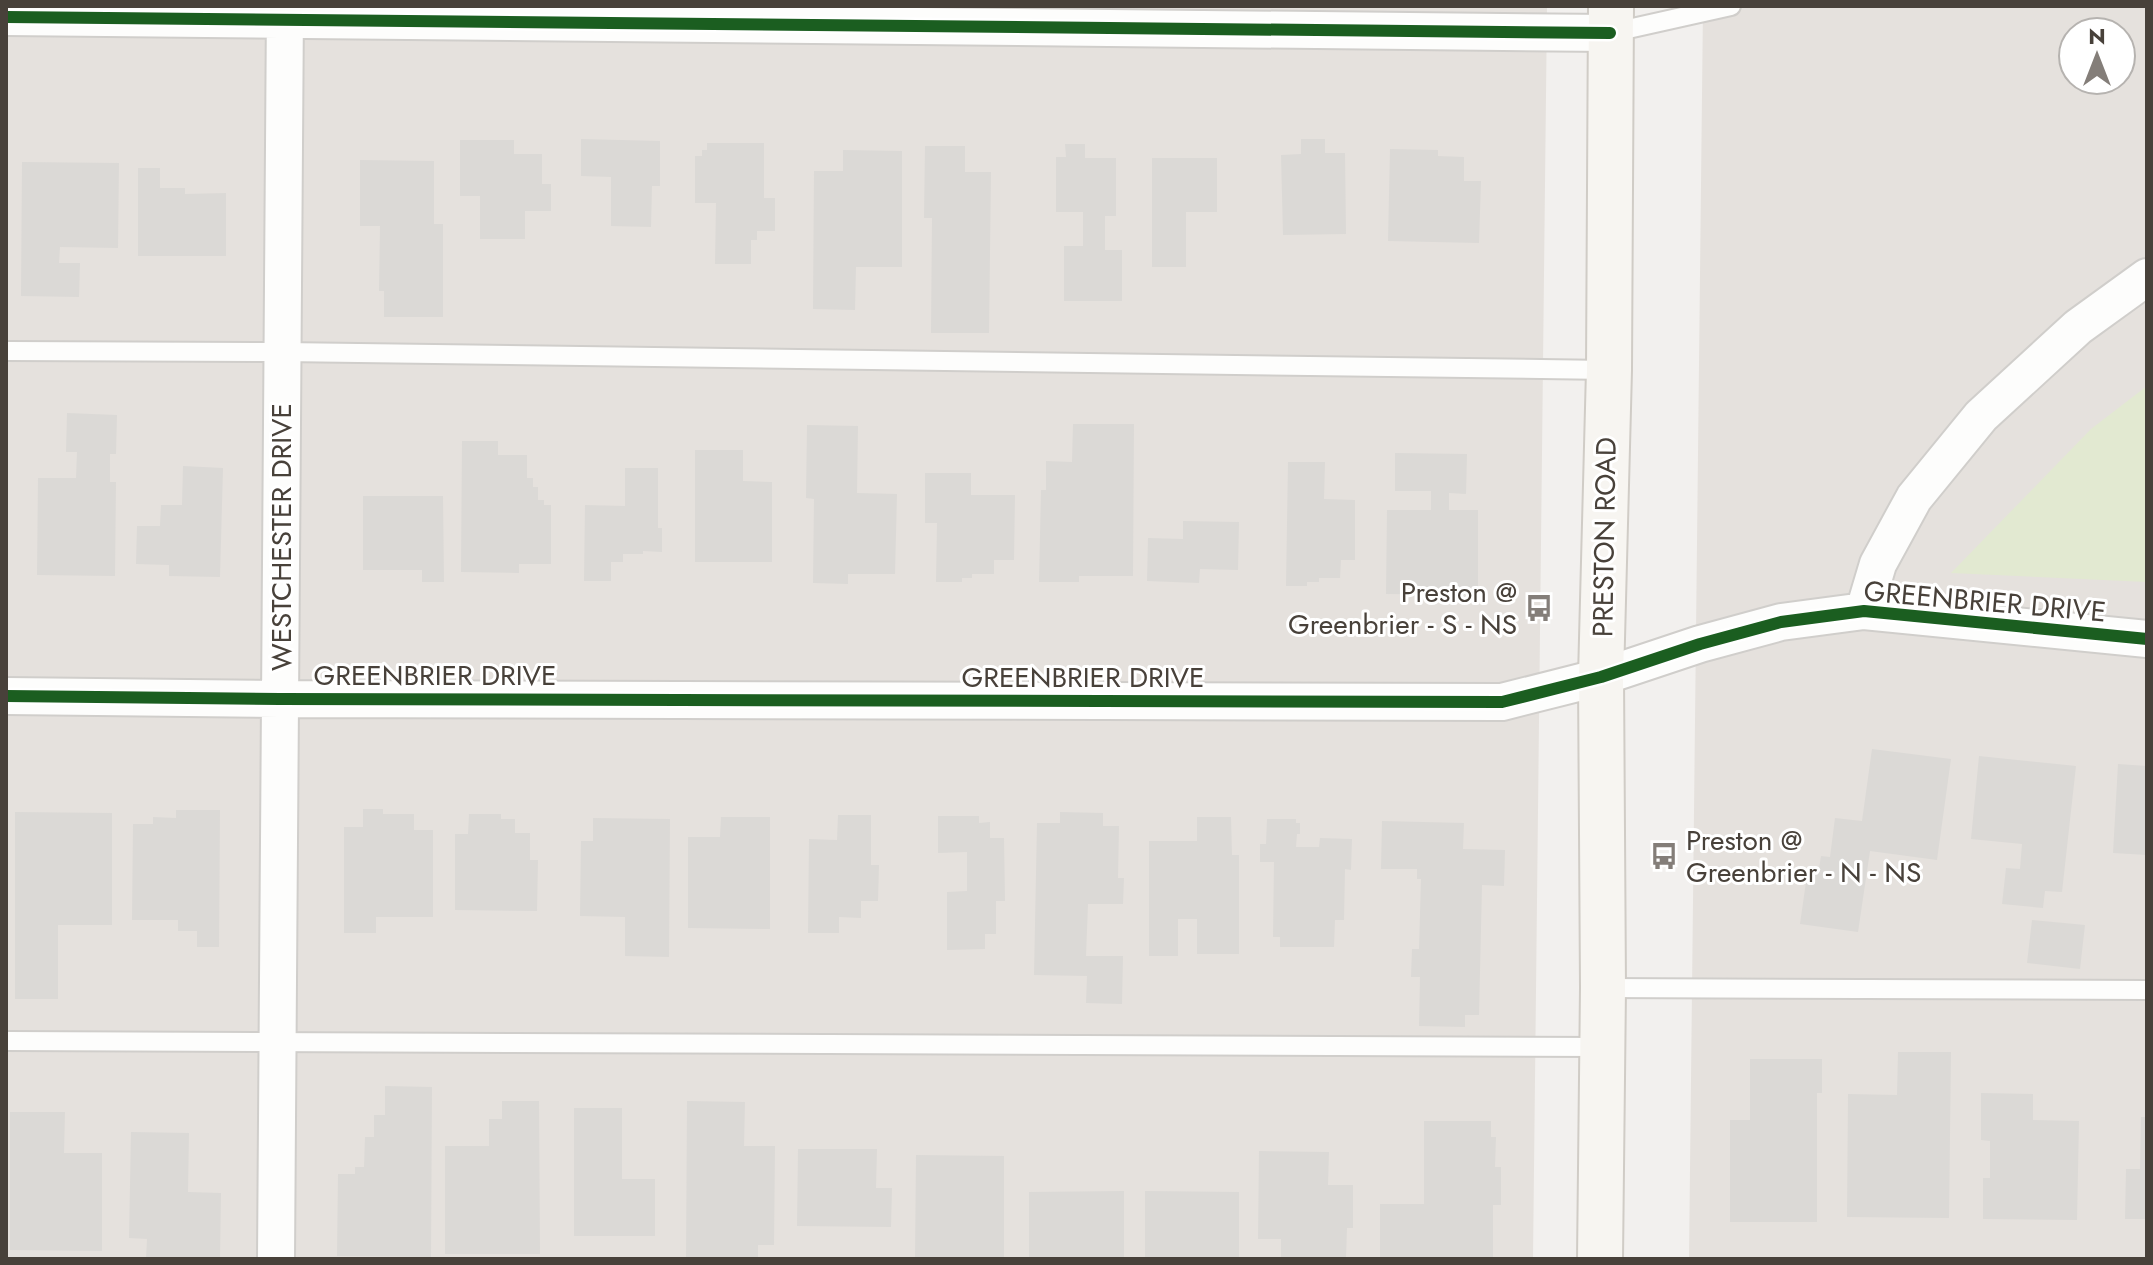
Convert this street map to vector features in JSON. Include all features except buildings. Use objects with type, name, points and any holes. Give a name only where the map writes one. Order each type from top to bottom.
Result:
[{"type":"main road","name":"PRESTON ROAD","points":[[1600,1259],[1603,988],[1601,677],[1609,370],[1610,19]]},
{"type":"street","points":[[6,17],[285,13],[1610,19]]},
{"type":"street","name":"WESTCHESTER DRIVE","points":[[276,1259],[285,13]]},
{"type":"street","points":[[1864,611],[1878,564],[1914,498],[1981,416],[2078,327],[2147,277]]},
{"type":"street","name":"GREENBRIER DRIVE","points":[[6,696],[1502,702],[1601,677],[1700,644],[1781,622],[1864,611],[2147,639]]},
{"type":"lane","points":[[1610,19],[1731,6]]},
{"type":"lane","points":[[6,351],[1609,370]]},
{"type":"lane","points":[[1603,988],[2147,990]]},
{"type":"lane","points":[[6,1041],[1602,1047]]},
{"type":"shaded area","points":[[6,6],[1547,6],[1533,1259],[6,1259]]},
{"type":"shaded area","points":[[1703,6],[2147,6],[2147,1259],[1689,1259]]},
{"type":"green space","points":[[2147,386],[2147,582],[1951,573],[2091,429]]},
{"type":"cycle path","points":[[6,17],[1610,33]]},
{"type":"cycle path","points":[[6,696],[1502,702],[1601,677],[1700,644],[1781,622],[1864,611],[2147,639]]},
{"type":"place","name":"Preston @ Greenbrier - S - NS","points":[[1539,608]]},
{"type":"place","name":"Preston @ Greenbrier - N - NS","points":[[1664,856]]}]
